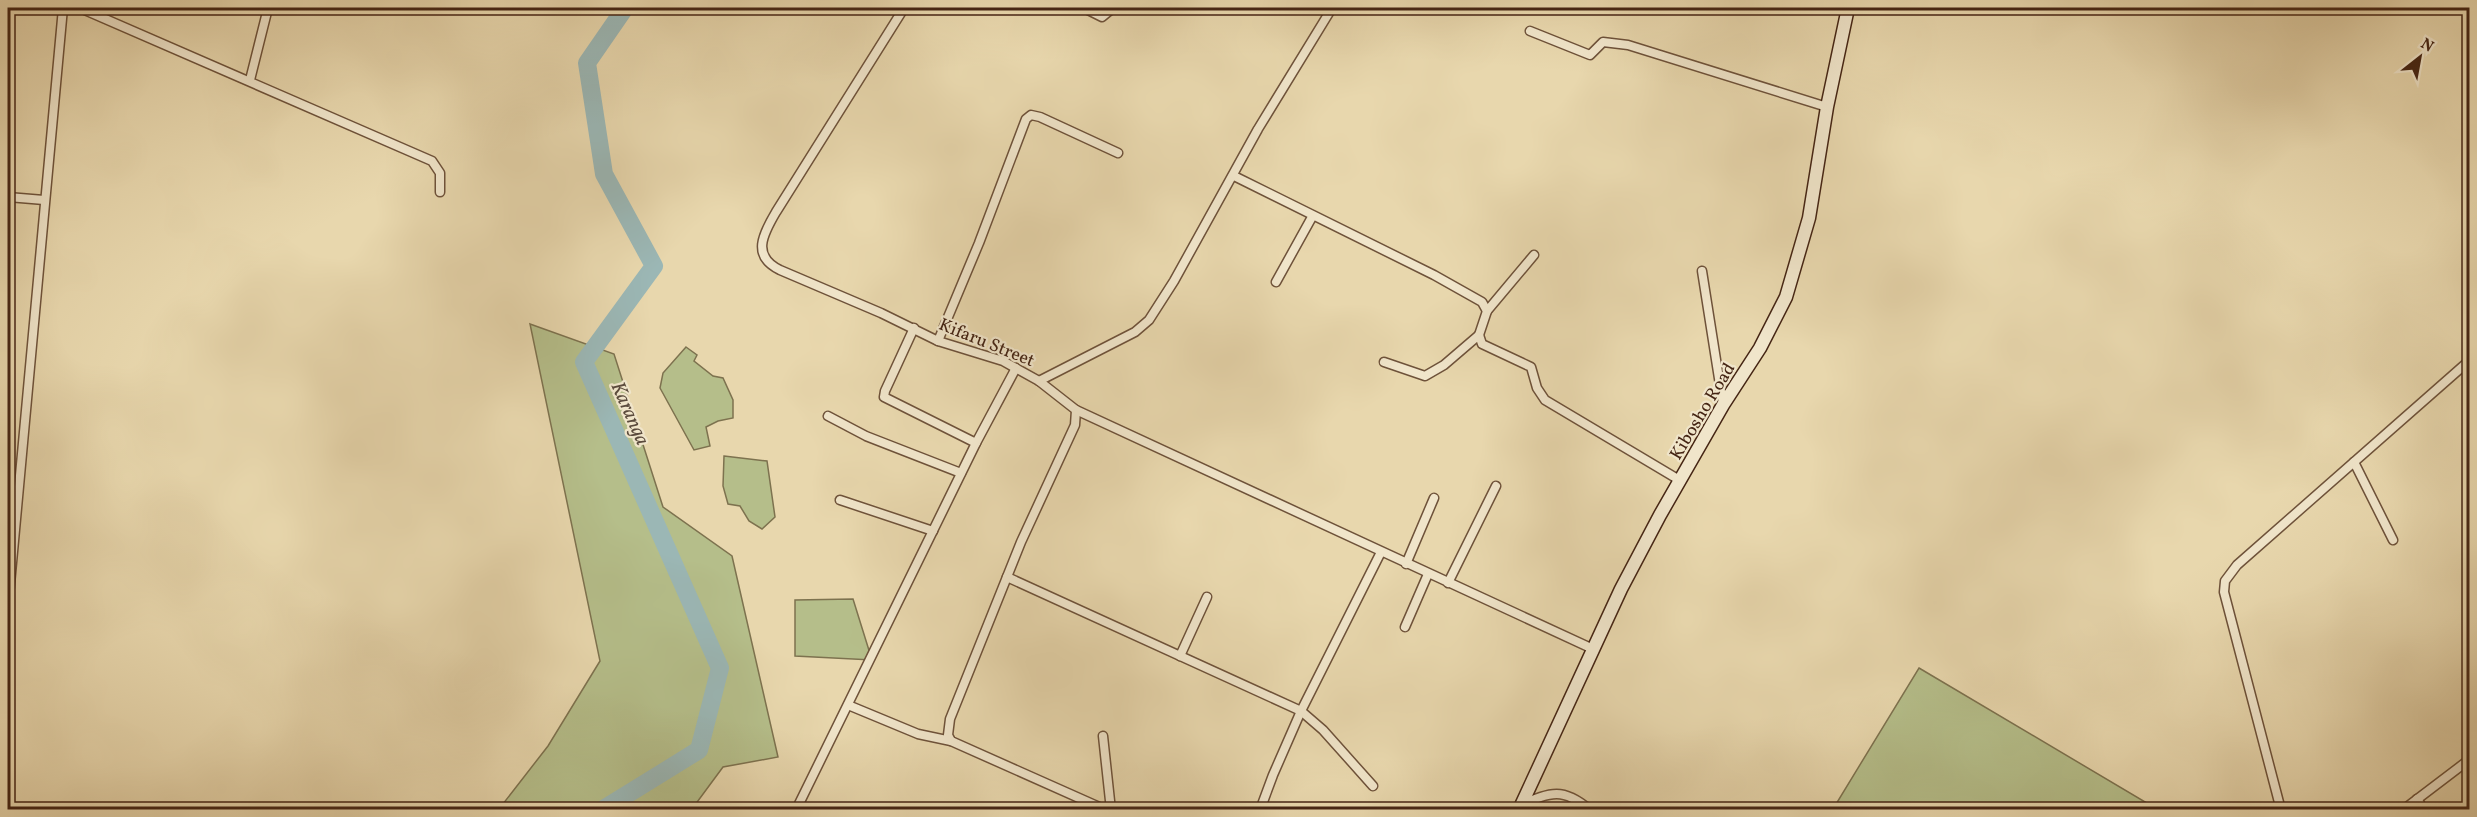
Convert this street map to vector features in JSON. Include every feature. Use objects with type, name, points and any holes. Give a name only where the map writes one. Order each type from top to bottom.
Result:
[{"type":"main road","name":"Kibosho Road","points":[[1520,808],[1626,580],[1660,515],[1772,328],[1795,272],[1809,218],[1827,107],[1848,8]]},
{"type":"street","points":[[8,606],[63,8]]},
{"type":"street","points":[[80,8],[432,161],[440,173],[440,192]]},
{"type":"street","points":[[250,81],[268,8]]},
{"type":"street","name":"Kifaru Street","points":[[904,8],[776,212],[764,238],[762,251],[765,261],[771,266],[914,328],[938,341],[989,356],[1016,368],[1039,381],[1076,410],[1593,649]]},
{"type":"street","points":[[1084,8],[1102,17],[1113,8]]},
{"type":"street","points":[[1039,381],[1143,327],[1174,281],[1258,129],[1332,8]]},
{"type":"street","points":[[1530,31],[1590,55],[1603,42],[1628,45],[1827,107]]},
{"type":"street","points":[[938,341],[979,243],[1024,121],[1031,115],[1040,117],[1118,153]]},
{"type":"street","points":[[1234,176],[1473,296],[1482,302],[1487,311]]},
{"type":"street","points":[[8,197],[44,200]]},
{"type":"street","points":[[1276,282],[1312,217]]},
{"type":"street","points":[[1384,362],[1425,376],[1444,365],[1479,335],[1487,311],[1534,255]]},
{"type":"street","points":[[1702,271],[1724,405]]},
{"type":"street","points":[[914,328],[885,391],[884,398],[976,443]]},
{"type":"street","points":[[1479,335],[1482,344],[1486,347],[1531,367],[1537,388],[1545,399],[1681,481]]},
{"type":"street","points":[[2281,810],[2224,591],[2225,581],[2236,565],[2469,360]]},
{"type":"street","points":[[796,810],[961,473],[1016,368]]},
{"type":"street","points":[[951,741],[948,735],[950,718],[1007,576],[1075,425],[1076,410]]},
{"type":"street","points":[[828,416],[866,436],[961,473]]},
{"type":"street","points":[[2354,462],[2393,540]]},
{"type":"street","points":[[1448,583],[1496,486]]},
{"type":"street","points":[[1406,564],[1434,498]]},
{"type":"street","points":[[840,500],[933,531]]},
{"type":"street","points":[[1260,810],[1300,711],[1381,552]]},
{"type":"street","points":[[1406,627],[1428,574]]},
{"type":"street","points":[[1007,576],[1300,711],[1323,730],[1373,786]]},
{"type":"street","points":[[1180,656],[1207,597]]},
{"type":"street","points":[[848,705],[918,734],[951,741],[1106,810]]},
{"type":"street","points":[[1103,736],[1111,810]]},
{"type":"street","points":[[2403,810],[2469,759]]},
{"type":"street","points":[[1520,808],[1546,794],[1558,793],[1578,800],[1590,810]]},
{"type":"street","points":[[2417,799],[2424,810]]},
{"type":"green space","points":[[530,324],[614,354],[663,507],[732,556],[778,757],[723,767],[692,809],[499,809],[548,746],[600,661]]},
{"type":"green space","points":[[686,347],[697,355],[694,361],[713,376],[723,378],[733,400],[733,418],[718,421],[706,427],[710,446],[694,450],[660,388],[663,373]]},
{"type":"green space","points":[[724,456],[767,461],[775,517],[762,529],[749,521],[740,506],[728,504],[723,486]]},
{"type":"green space","points":[[853,599],[872,660],[795,656],[795,600]]},
{"type":"green space","points":[[1919,668],[2157,809],[1833,809]]},
{"type":"waterway","name":"Karanga","points":[[602,810],[699,750],[720,668],[584,362],[654,266],[604,174],[587,63],[625,8]]}]
